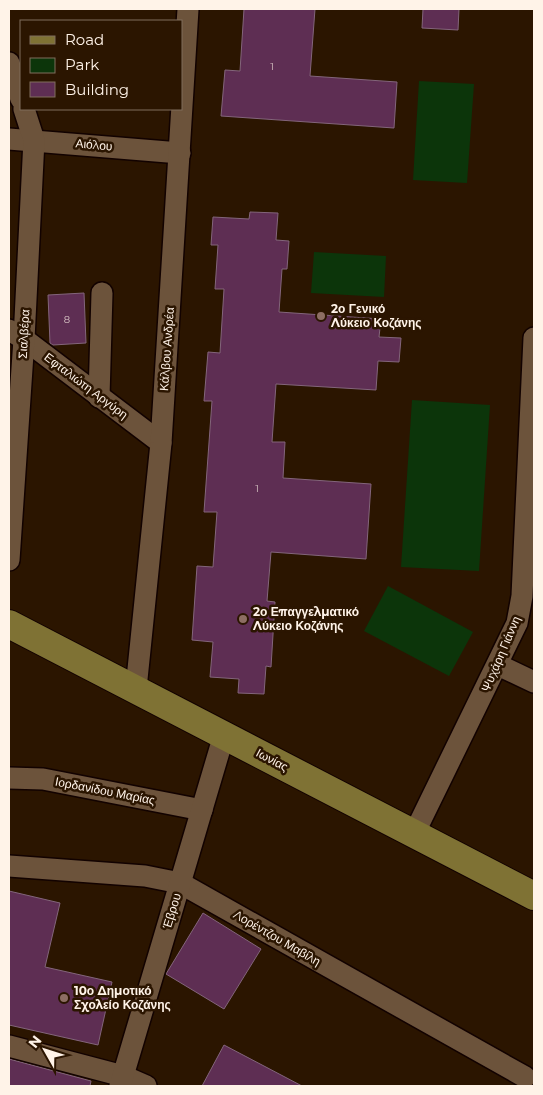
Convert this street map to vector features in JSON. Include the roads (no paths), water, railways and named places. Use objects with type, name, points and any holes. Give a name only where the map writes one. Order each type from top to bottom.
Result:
[{"type":"main road","name":"Ιωνίας","points":[[9,624],[534,896]]},
{"type":"street","name":"Κάλβου Ανδρέα","points":[[136,689],[162,443],[188,9]]},
{"type":"street","points":[[9,63],[20,96]]},
{"type":"street","name":"Σιαλβέρα","points":[[9,560],[16,334],[34,140],[24,110]]},
{"type":"street","name":"Αιόλου","points":[[9,139],[180,153]]},
{"type":"street","points":[[99,397],[102,293]]},
{"type":"street","name":"Εφταλιώτη Αργύρη","points":[[16,334],[162,443]]},
{"type":"street","name":"Ψυχάρη Γιάννη","points":[[414,834],[517,623],[522,596],[531,470],[534,338]]},
{"type":"street","points":[[498,665],[534,682]]},
{"type":"street","name":"Έβρου","points":[[121,1081],[224,735]]},
{"type":"street","name":"Ιορδανίδου Μαρίας","points":[[9,778],[43,779],[202,810]]},
{"type":"street","name":"Λορέντζου Μαβίλη","points":[[9,866],[145,876],[180,883],[526,1075]]},
{"type":"street","points":[[9,1046],[121,1081],[146,1086]]},
{"type":"place","name":"2ο Γενικό Λύκειο Κοζάνης","points":[[321,316]]},
{"type":"place","name":"2ο Επαγγελματικό Λύκειο Κοζάνης","points":[[243,619]]},
{"type":"place","name":"10ο Δημοτικό Σχολείο Κοζάνης","points":[[64,998]]}]
